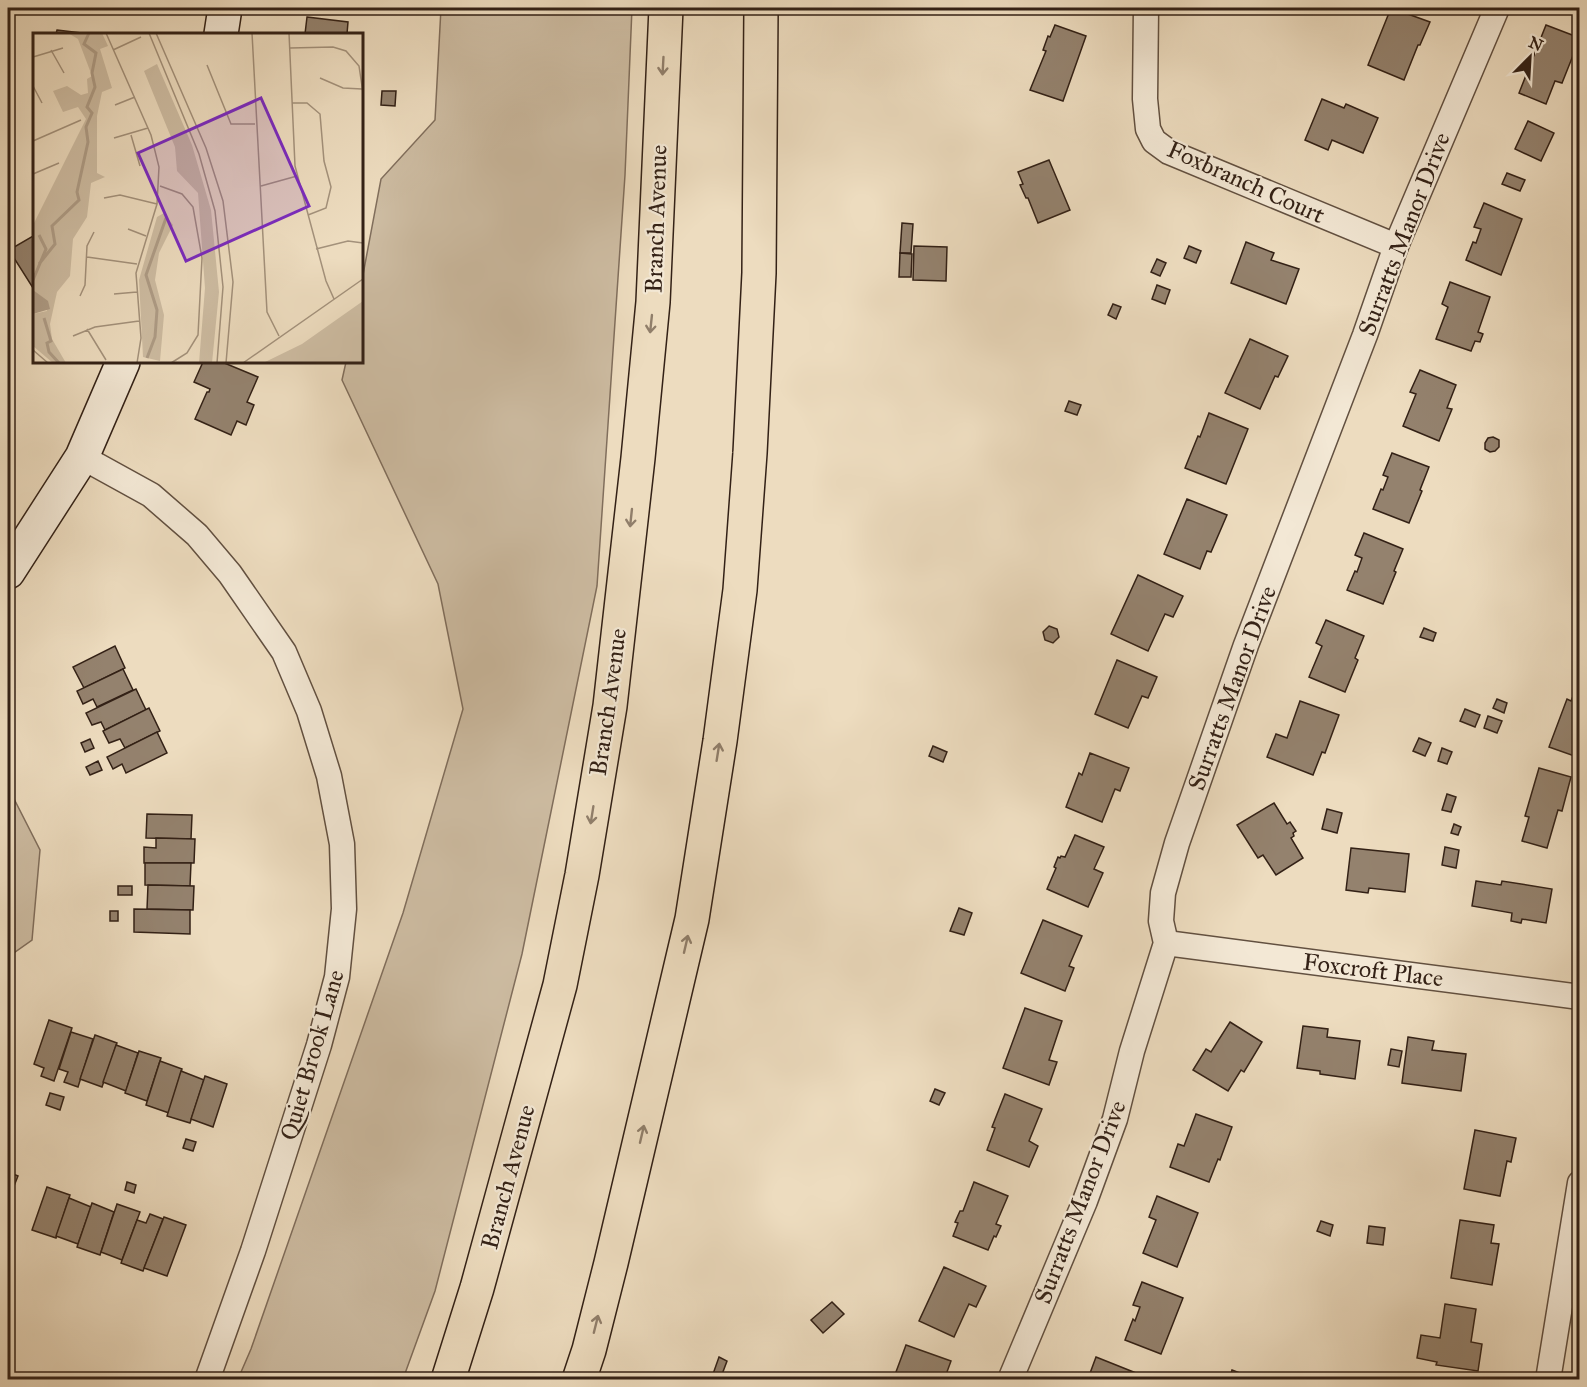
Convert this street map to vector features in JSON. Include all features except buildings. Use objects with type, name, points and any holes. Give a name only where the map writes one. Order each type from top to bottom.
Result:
[{"type":"highway","name":"Branch Avenue","points":[[447,1380],[477,1288],[561,985],[610,706],[653,302],[666,8]]},
{"type":"highway","points":[[579,1380],[608,1274],[692,919],[740,590],[759,273],[761,8]]},
{"type":"street","points":[[221,33],[225,8]]},
{"type":"street","name":"Foxbranch Court","points":[[1146,8],[1145,99],[1148,129],[1154,141],[1169,152],[1396,246]]},
{"type":"street","name":"Surratts Manor Drive","points":[[1010,1380],[1085,1201],[1115,1119],[1132,1051],[1166,943],[1161,921],[1163,892],[1177,843],[1246,645],[1365,335],[1396,246],[1497,8]]},
{"type":"street","points":[[8,572],[82,457],[123,363]]},
{"type":"street","name":"Quiet Brook Lane","points":[[82,457],[151,495],[197,535],[230,574],[284,652],[309,711],[329,776],[342,844],[344,909],[337,977],[319,1045],[260,1229],[207,1380]]},
{"type":"street","name":"Foxcroft Place","points":[[1166,943],[1580,997]]},
{"type":"street","points":[[1548,1380],[1580,1183]]},
{"type":"shaded area","points":[[441,8],[632,8],[625,175],[597,586],[522,954],[435,1291],[403,1379],[238,1379],[251,1349],[403,913],[463,709],[438,584],[342,380],[346,363],[363,363],[363,275],[381,179],[435,120]]},
{"type":"shaded area","points":[[8,787],[40,850],[32,940],[8,957]]}]
